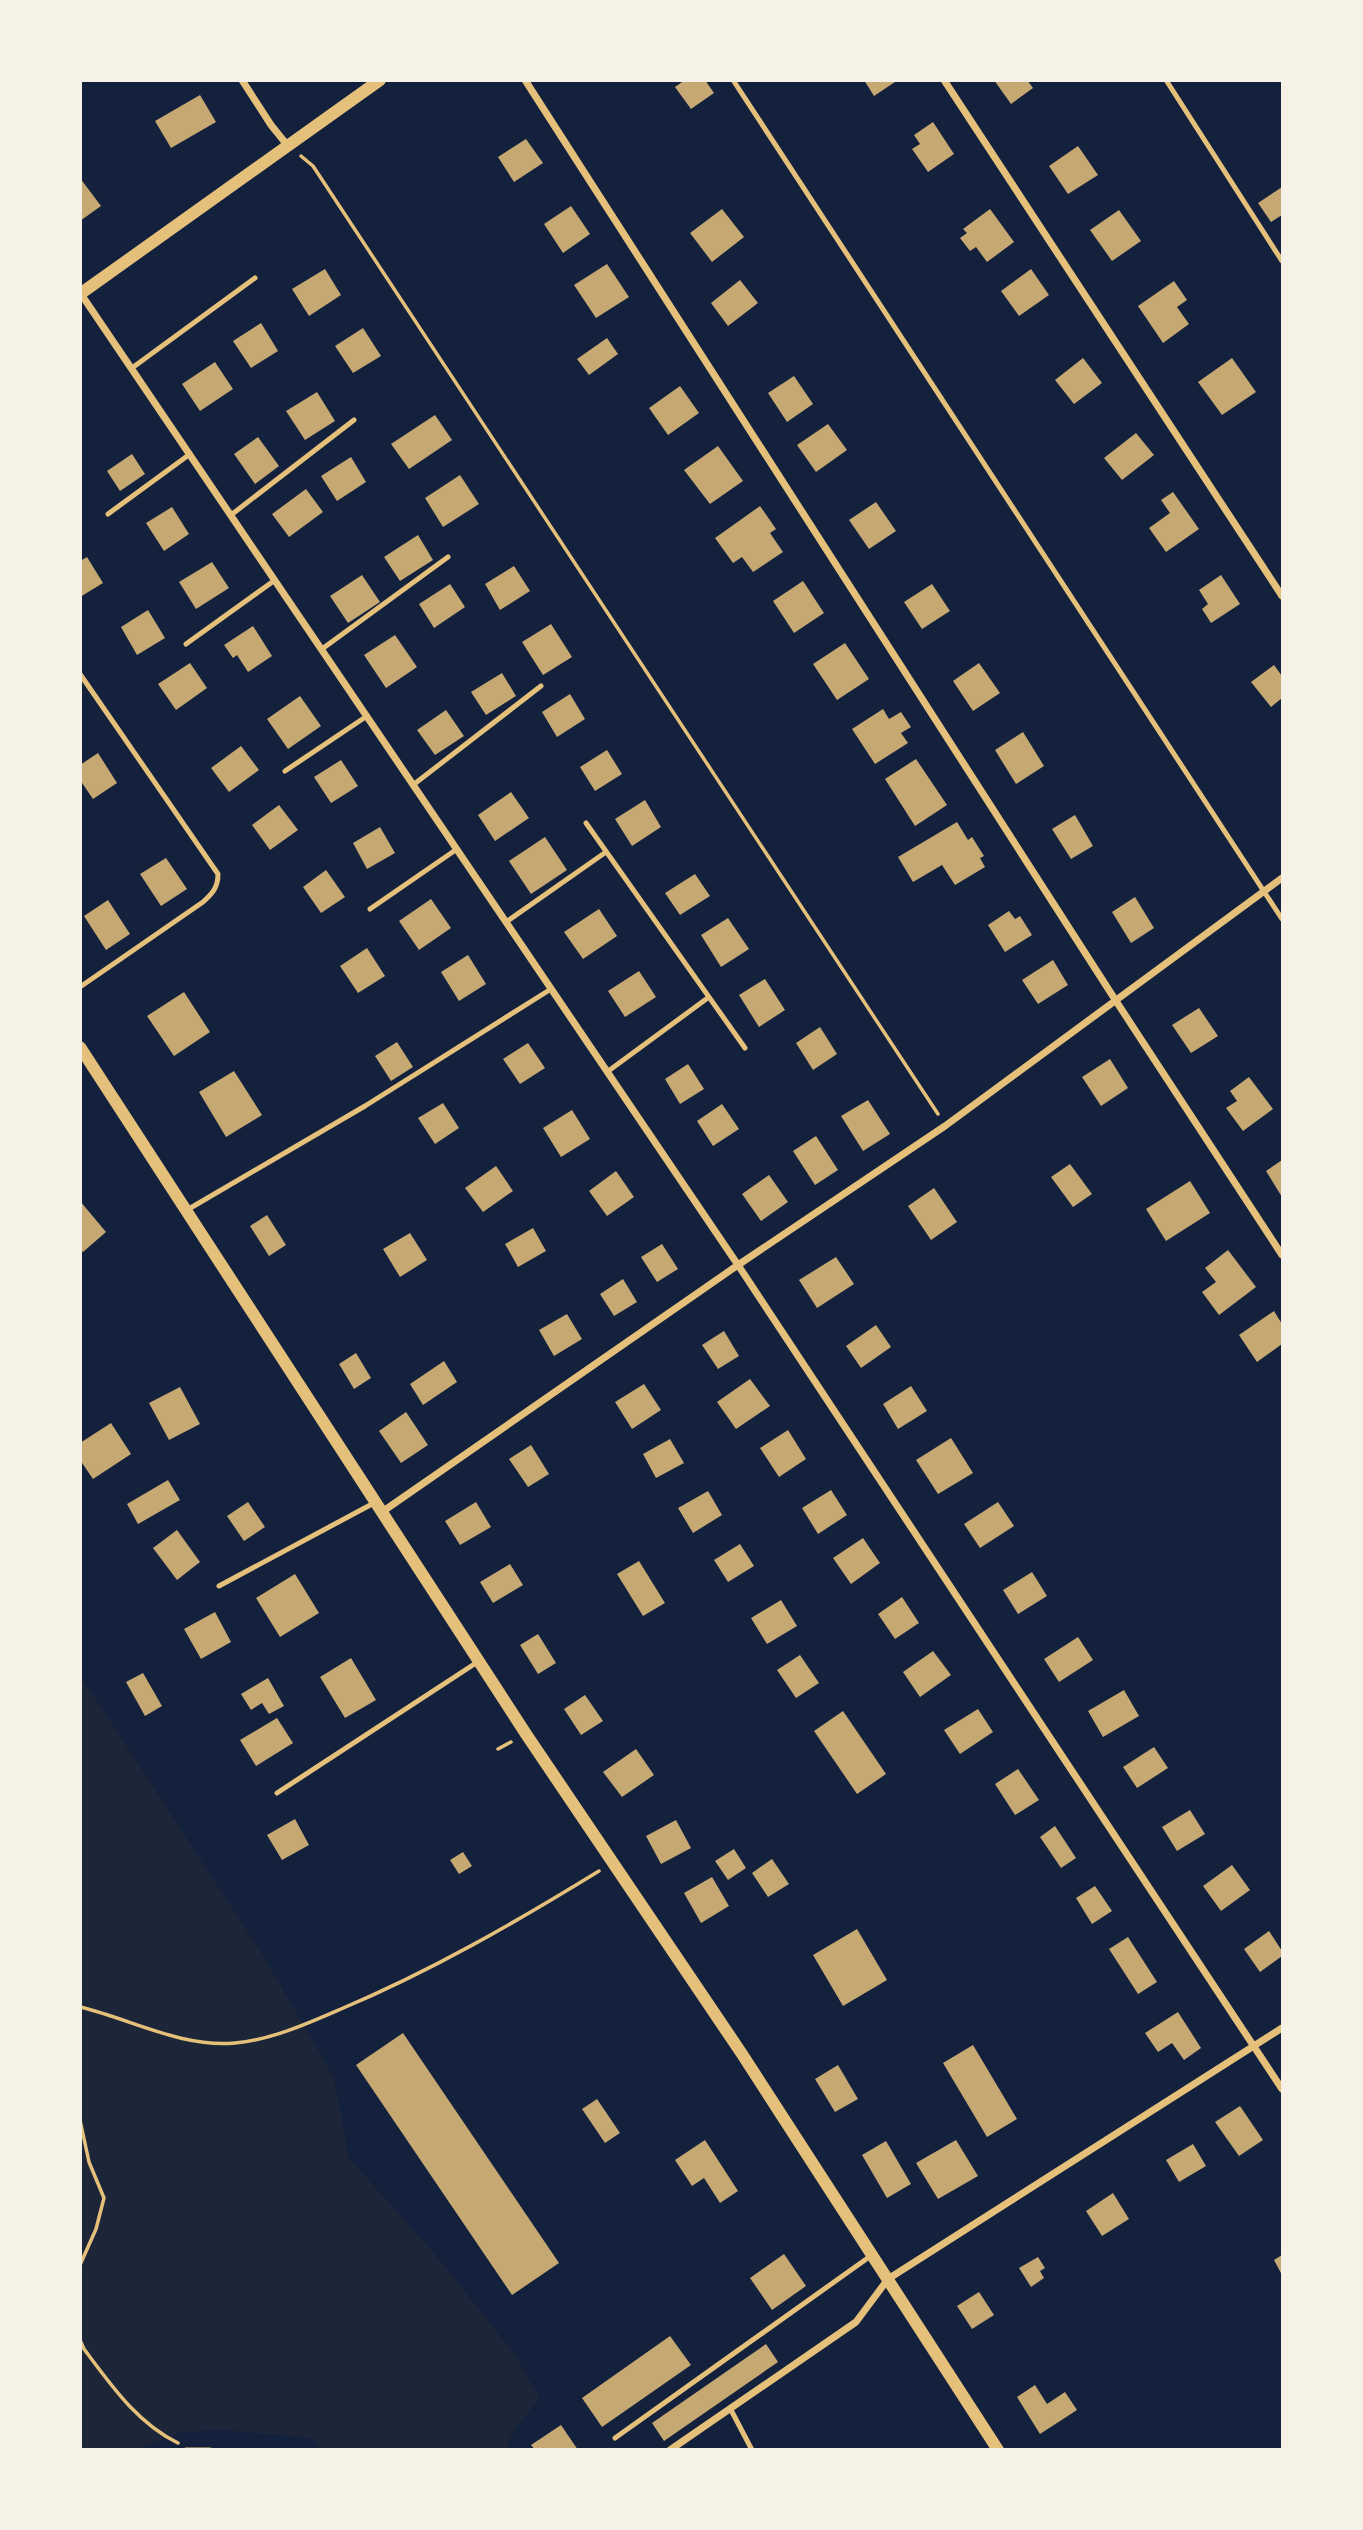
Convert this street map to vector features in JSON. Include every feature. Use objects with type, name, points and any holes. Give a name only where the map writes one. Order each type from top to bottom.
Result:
[{"type":"street","points":[[242,80],[288,146]]},
{"type":"street","points":[[380,80],[81,294],[738,1265],[1283,2089]]},
{"type":"street","points":[[525,80],[1116,1001],[1283,1255]]},
{"type":"street","points":[[944,80],[1283,596]]},
{"type":"street","points":[[379,1507],[945,1126],[1283,878]]},
{"type":"street","points":[[80,1047],[479,1661],[742,2054],[998,2449]]},
{"type":"street","points":[[670,2449],[856,2322],[888,2279],[1283,2028]]},
{"type":"lane","points":[[733,80],[1283,919]]},
{"type":"lane","points":[[1166,80],[1283,261]]},
{"type":"lane","points":[[132,368],[255,278]]},
{"type":"lane","points":[[231,515],[354,420]]},
{"type":"lane","points":[[108,514],[190,454]]},
{"type":"lane","points":[[322,649],[448,557]]},
{"type":"lane","points":[[186,644],[275,580]]},
{"type":"lane","points":[[80,674],[218,874],[218,883],[213,893],[203,902],[80,987]]},
{"type":"lane","points":[[414,785],[541,686]]},
{"type":"lane","points":[[285,771],[367,716]]},
{"type":"lane","points":[[586,823],[745,1048]]},
{"type":"lane","points":[[370,909],[457,849]]},
{"type":"lane","points":[[506,922],[606,852]]},
{"type":"lane","points":[[187,1210],[376,1100],[551,989]]},
{"type":"lane","points":[[607,1072],[709,997]]},
{"type":"lane","points":[[219,1586],[379,1507]]},
{"type":"lane","points":[[277,1793],[479,1661]]},
{"type":"lane","points":[[615,2438],[873,2255]]},
{"type":"lane","points":[[730,2409],[752,2449]]},
{"type":"lane","points":[[187,2449],[210,2449]]},
{"type":"path","points":[[288,146],[313,166],[945,1126]]},
{"type":"path","points":[[80,2007],[185,2040],[235,2043],[296,2028],[398,1985],[539,1908],[613,1862]]},
{"type":"path","points":[[80,2120],[89,2162],[104,2198],[96,2229],[80,2265]]},
{"type":"path","points":[[80,2340],[83,2350],[123,2401],[163,2436],[187,2449]]},
{"type":"shaded area","points":[[80,1675],[264,1957],[334,2078],[349,2158],[434,2253],[516,2356],[540,2399],[515,2429],[508,2449],[320,2449],[312,2438],[223,2430],[182,2432],[136,2449],[81,2449]]},
{"type":"building","points":[[685,80],[705,80],[714,93],[691,109],[675,87]]},
{"type":"building","points":[[864,80],[898,80],[874,96]]},
{"type":"building","points":[[994,80],[1027,80],[1033,88],[1011,104]]},
{"type":"building","points":[[200,95],[216,122],[171,148],[155,121]]},
{"type":"building","points":[[933,122],[954,154],[928,172],[912,149],[920,144],[914,135]]},
{"type":"building","points":[[526,139],[543,163],[514,182],[498,157]]},
{"type":"building","points":[[1078,146],[1098,175],[1068,194],[1049,166]]},
{"type":"building","points":[[80,178],[101,206],[80,221]]},
{"type":"building","points":[[1282,187],[1282,215],[1271,222],[1258,203]]},
{"type":"building","points":[[571,206],[590,234],[563,253],[544,224]]},
{"type":"building","points":[[722,209],[744,237],[712,262],[690,233]]},
{"type":"building","points":[[990,209],[1014,242],[987,262],[976,247],[970,251],[960,238],[967,233],[963,229]]},
{"type":"building","points":[[1119,210],[1141,241],[1112,261],[1090,230]]},
{"type":"building","points":[[607,264],[629,297],[596,318],[574,285]]},
{"type":"building","points":[[325,269],[341,295],[309,316],[292,289]]},
{"type":"building","points":[[1031,269],[1049,295],[1019,316],[1001,291]]},
{"type":"building","points":[[740,280],[758,303],[728,326],[711,303]]},
{"type":"building","points":[[1174,281],[1187,300],[1177,307],[1189,324],[1163,343],[1138,306]]},
{"type":"building","points":[[261,323],[278,351],[251,368],[233,341]]},
{"type":"building","points":[[363,328],[381,356],[353,373],[335,346]]},
{"type":"building","points":[[607,338],[618,354],[589,375],[577,359]]},
{"type":"building","points":[[1083,358],[1102,383],[1074,404],[1055,380]]},
{"type":"building","points":[[1232,358],[1256,392],[1222,415],[1198,382]]},
{"type":"building","points":[[215,362],[233,389],[200,411],[182,384]]},
{"type":"building","points":[[794,376],[813,404],[787,422],[768,393]]},
{"type":"building","points":[[680,386],[699,413],[668,435],[649,408]]},
{"type":"building","points":[[317,392],[335,421],[305,440],[286,411]]},
{"type":"building","points":[[435,415],[452,440],[409,469],[391,444]]},
{"type":"building","points":[[828,424],[847,450],[816,472],[797,445]]},
{"type":"building","points":[[1136,433],[1154,455],[1122,480],[1104,458]]},
{"type":"building","points":[[258,437],[279,466],[255,484],[234,454]]},
{"type":"building","points":[[718,446],[743,481],[710,504],[684,470]]},
{"type":"building","points":[[132,454],[145,474],[120,491],[107,471]]},
{"type":"building","points":[[351,457],[366,482],[337,501],[321,476]]},
{"type":"building","points":[[460,475],[479,504],[443,527],[425,498]]},
{"type":"building","points":[[306,489],[323,512],[289,537],[272,514]]},
{"type":"building","points":[[1173,492],[1199,529],[1166,552],[1149,528],[1170,513],[1161,500]]},
{"type":"building","points":[[876,502],[896,531],[869,549],[849,520]]},
{"type":"building","points":[[760,506],[776,529],[770,533],[783,552],[753,572],[742,557],[733,563],[715,538]]},
{"type":"building","points":[[172,507],[189,534],[164,551],[146,523]]},
{"type":"building","points":[[418,535],[433,560],[400,581],[384,557]]},
{"type":"building","points":[[87,557],[103,583],[80,597],[80,561]]},
{"type":"building","points":[[212,562],[229,588],[196,609],[179,582]]},
{"type":"building","points":[[514,566],[530,591],[500,610],[485,584]]},
{"type":"building","points":[[362,575],[380,602],[348,623],[330,596]]},
{"type":"building","points":[[1221,575],[1240,604],[1211,623],[1202,609],[1208,604],[1199,590]]},
{"type":"building","points":[[803,581],[824,613],[794,633],[773,601]]},
{"type":"building","points":[[450,584],[465,607],[434,628],[419,604]]},
{"type":"building","points":[[932,584],[950,611],[922,629],[904,602]]},
{"type":"building","points":[[148,610],[165,638],[137,655],[121,627]]},
{"type":"building","points":[[551,624],[572,657],[543,675],[522,642]]},
{"type":"building","points":[[253,626],[272,656],[248,672],[237,655],[233,658],[224,645]]},
{"type":"building","points":[[395,635],[417,667],[386,688],[364,655]]},
{"type":"building","points":[[845,643],[869,679],[837,700],[813,664]]},
{"type":"building","points":[[190,663],[207,688],[176,710],[158,684]]},
{"type":"building","points":[[979,663],[1000,693],[973,711],[953,681]]},
{"type":"building","points":[[1274,665],[1282,676],[1282,698],[1271,707],[1251,682]]},
{"type":"building","points":[[502,673],[516,696],[486,715],[471,692]]},
{"type":"building","points":[[570,694],[585,719],[557,737],[542,712]]},
{"type":"building","points":[[300,696],[321,726],[288,749],[267,719]]},
{"type":"building","points":[[883,709],[889,719],[901,712],[911,727],[901,733],[908,743],[875,764],[852,729]]},
{"type":"building","points":[[446,710],[464,736],[435,755],[417,730]]},
{"type":"building","points":[[1023,732],[1044,766],[1016,784],[995,750]]},
{"type":"building","points":[[241,746],[259,770],[229,792],[211,768]]},
{"type":"building","points":[[607,750],[622,774],[595,791],[580,767]]},
{"type":"building","points":[[98,753],[117,783],[93,799],[80,780],[80,765]]},
{"type":"building","points":[[916,759],[947,805],[915,826],[885,779]]},
{"type":"building","points":[[341,760],[358,786],[331,803],[314,777]]},
{"type":"building","points":[[511,792],[529,818],[495,841],[478,815]]},
{"type":"building","points":[[645,800],[661,827],[632,846],[615,819]]},
{"type":"building","points":[[279,805],[298,830],[270,850],[252,825]]},
{"type":"building","points":[[1075,815],[1093,846],[1071,859],[1052,829]]},
{"type":"building","points":[[957,822],[968,840],[972,837],[984,856],[980,858],[985,867],[955,885],[942,865],[913,882],[898,857]]},
{"type":"building","points":[[380,827],[395,853],[367,869],[353,843]]},
{"type":"building","points":[[545,837],[567,870],[531,894],[509,861]]},
{"type":"building","points":[[166,858],[187,889],[161,906],[140,874]]},
{"type":"building","points":[[326,870],[345,897],[321,913],[303,887]]},
{"type":"building","points":[[695,874],[710,896],[680,915],[665,893]]},
{"type":"building","points":[[1135,897],[1154,928],[1131,943],[1112,912]]},
{"type":"building","points":[[431,899],[451,928],[419,950],[399,921]]},
{"type":"building","points":[[108,900],[130,934],[106,950],[84,916]]},
{"type":"building","points":[[599,909],[617,936],[583,959],[564,932]]},
{"type":"building","points":[[1009,911],[1015,919],[1020,916],[1032,935],[1005,952],[988,925]]},
{"type":"building","points":[[728,918],[749,949],[721,967],[701,935]]},
{"type":"building","points":[[367,948],[385,976],[358,993],[340,966]]},
{"type":"building","points":[[468,955],[486,984],[459,1001],[441,972]]},
{"type":"building","points":[[1053,960],[1068,985],[1038,1004],[1022,980]]},
{"type":"building","points":[[639,971],[656,997],[625,1017],[608,991]]},
{"type":"building","points":[[765,979],[785,1010],[759,1027],[739,995]]},
{"type":"building","points":[[184,992],[210,1032],[174,1056],[147,1016]]},
{"type":"building","points":[[1199,1008],[1218,1036],[1191,1053],[1172,1025]]},
{"type":"building","points":[[820,1027],[837,1054],[813,1070],[796,1043]]},
{"type":"building","points":[[397,1042],[413,1067],[391,1081],[375,1056]]},
{"type":"building","points":[[528,1043],[545,1068],[520,1084],[503,1059]]},
{"type":"building","points":[[1110,1059],[1128,1088],[1101,1106],[1082,1077]]},
{"type":"building","points":[[688,1064],[704,1089],[680,1104],[665,1079]]},
{"type":"building","points":[[234,1071],[262,1115],[226,1137],[199,1092]]},
{"type":"building","points":[[1249,1077],[1273,1109],[1243,1131],[1226,1108],[1237,1101],[1230,1091]]},
{"type":"building","points":[[868,1100],[890,1134],[863,1151],[841,1116]]},
{"type":"building","points":[[443,1103],[459,1128],[435,1144],[418,1118]]},
{"type":"building","points":[[722,1104],[739,1129],[713,1146],[697,1121]]},
{"type":"building","points":[[572,1110],[590,1139],[561,1157],[543,1128]]},
{"type":"building","points":[[816,1136],[838,1170],[815,1185],[793,1151]]},
{"type":"building","points":[[1282,1160],[1282,1197],[1266,1171]]},
{"type":"building","points":[[1070,1164],[1092,1194],[1073,1207],[1051,1177]]},
{"type":"building","points":[[496,1166],[513,1191],[483,1212],[465,1188]]},
{"type":"building","points":[[616,1171],[634,1197],[607,1216],[589,1191]]},
{"type":"building","points":[[769,1175],[788,1202],[761,1221],[742,1194]]},
{"type":"building","points":[[1190,1181],[1210,1213],[1166,1241],[1146,1209]]},
{"type":"building","points":[[934,1188],[957,1222],[931,1240],[908,1206]]},
{"type":"building","points":[[80,1201],[106,1232],[83,1252],[80,1249]]},
{"type":"building","points":[[267,1215],[286,1245],[269,1256],[250,1226]]},
{"type":"building","points":[[533,1228],[546,1251],[518,1267],[505,1244]]},
{"type":"building","points":[[410,1233],[427,1260],[400,1277],[383,1249]]},
{"type":"building","points":[[662,1244],[678,1269],[657,1282],[641,1257]]},
{"type":"building","points":[[1228,1250],[1256,1287],[1219,1315],[1202,1292],[1216,1282],[1205,1268]]},
{"type":"building","points":[[836,1257],[854,1284],[817,1308],[799,1280]]},
{"type":"building","points":[[623,1279],[637,1302],[614,1316],[600,1294]]},
{"type":"building","points":[[1274,1311],[1282,1324],[1282,1344],[1257,1362],[1239,1335]]},
{"type":"building","points":[[567,1314],[582,1339],[554,1356],[539,1330]]},
{"type":"building","points":[[876,1325],[891,1347],[861,1368],[846,1346]]},
{"type":"building","points":[[724,1331],[739,1356],[718,1369],[702,1345]]},
{"type":"building","points":[[356,1353],[371,1378],[354,1389],[339,1364]]},
{"type":"building","points":[[444,1361],[457,1382],[423,1405],[410,1384]]},
{"type":"building","points":[[750,1379],[770,1406],[736,1429],[717,1402]]},
{"type":"building","points":[[644,1384],[661,1410],[632,1429],[615,1402]]},
{"type":"building","points":[[911,1386],[927,1411],[898,1429],[883,1404]]},
{"type":"building","points":[[180,1387],[200,1424],[169,1440],[149,1403]]},
{"type":"building","points":[[406,1412],[428,1445],[401,1463],[379,1431]]},
{"type":"building","points":[[111,1423],[131,1454],[93,1479],[80,1460],[80,1443]]},
{"type":"building","points":[[788,1430],[806,1459],[779,1477],[760,1448]]},
{"type":"building","points":[[951,1438],[973,1473],[938,1494],[916,1460]]},
{"type":"building","points":[[670,1439],[684,1463],[656,1478],[643,1454]]},
{"type":"building","points":[[531,1445],[549,1474],[528,1487],[509,1459]]},
{"type":"building","points":[[168,1480],[180,1500],[138,1524],[127,1504]]},
{"type":"building","points":[[831,1490],[847,1515],[818,1534],[802,1508]]},
{"type":"building","points":[[708,1491],[722,1515],[693,1533],[678,1508]]},
{"type":"building","points":[[248,1502],[265,1527],[244,1541],[227,1516]]},
{"type":"building","points":[[476,1502],[491,1527],[460,1545],[445,1521]]},
{"type":"building","points":[[998,1502],[1014,1526],[980,1548],[964,1524]]},
{"type":"building","points":[[177,1530],[200,1562],[177,1580],[153,1548]]},
{"type":"building","points":[[863,1538],[880,1563],[851,1584],[833,1558]]},
{"type":"building","points":[[740,1544],[754,1566],[728,1582],[714,1560]]},
{"type":"building","points":[[639,1561],[665,1603],[643,1616],[617,1574]]},
{"type":"building","points":[[510,1564],[523,1585],[493,1603],[480,1582]]},
{"type":"building","points":[[1032,1572],[1047,1596],[1018,1614],[1003,1590]]},
{"type":"building","points":[[295,1574],[319,1613],[280,1637],[256,1598]]},
{"type":"building","points":[[902,1597],[919,1623],[895,1639],[878,1614]]},
{"type":"building","points":[[781,1600],[797,1626],[767,1644],[751,1618]]},
{"type":"building","points":[[215,1612],[231,1642],[201,1659],[184,1629]]},
{"type":"building","points":[[538,1634],[556,1663],[538,1674],[520,1645]]},
{"type":"building","points":[[1078,1637],[1093,1660],[1059,1682],[1044,1659]]},
{"type":"building","points":[[933,1651],[951,1675],[920,1697],[903,1672]]},
{"type":"building","points":[[800,1655],[819,1683],[796,1698],[777,1670]]},
{"type":"building","points":[[351,1658],[376,1700],[345,1718],[320,1677]]},
{"type":"building","points":[[143,1673],[162,1706],[145,1716],[126,1682]]},
{"type":"building","points":[[268,1678],[284,1706],[269,1714],[262,1703],[251,1710],[241,1694]]},
{"type":"building","points":[[1124,1690],[1139,1716],[1103,1737],[1088,1711]]},
{"type":"building","points":[[585,1695],[603,1721],[581,1735],[564,1709]]},
{"type":"building","points":[[978,1709],[993,1732],[960,1754],[944,1730]]},
{"type":"building","points":[[843,1711],[886,1774],[857,1794],[814,1731]]},
{"type":"building","points":[[277,1718],[293,1743],[256,1766],[240,1740]]},
{"type":"building","points":[[1154,1747],[1168,1768],[1137,1788],[1123,1767]]},
{"type":"building","points":[[636,1749],[654,1775],[622,1797],[603,1772]]},
{"type":"building","points":[[1018,1769],[1039,1800],[1015,1815],[995,1784]]},
{"type":"building","points":[[1190,1810],[1205,1834],[1177,1851],[1162,1827]]},
{"type":"building","points":[[295,1819],[309,1845],[282,1860],[267,1835]]},
{"type":"building","points":[[676,1820],[691,1848],[661,1864],[646,1836]]},
{"type":"building","points":[[1055,1826],[1076,1858],[1061,1868],[1040,1837]]},
{"type":"building","points":[[734,1849],[746,1868],[728,1880],[715,1861]]},
{"type":"building","points":[[463,1852],[472,1866],[459,1874],[450,1860]]},
{"type":"building","points":[[772,1859],[789,1884],[768,1897],[752,1873]]},
{"type":"building","points":[[1232,1865],[1250,1890],[1221,1911],[1203,1886]]},
{"type":"building","points":[[712,1877],[729,1906],[701,1923],[684,1893]]},
{"type":"building","points":[[1095,1886],[1112,1911],[1092,1924],[1076,1898]]},
{"type":"building","points":[[857,1929],[887,1980],[843,2006],[813,1955]]},
{"type":"building","points":[[1269,1931],[1282,1951],[1282,1956],[1260,1972],[1244,1949]]},
{"type":"building","points":[[1128,1937],[1157,1982],[1138,1994],[1109,1949]]},
{"type":"building","points":[[1178,2012],[1201,2048],[1184,2060],[1172,2043],[1158,2052],[1145,2033]]},
{"type":"building","points":[[403,2033],[559,2263],[512,2295],[356,2065]]},
{"type":"building","points":[[973,2045],[1017,2119],[987,2137],[943,2063]]},
{"type":"building","points":[[838,2065],[858,2099],[835,2112],[815,2079]]},
{"type":"building","points":[[597,2099],[620,2133],[605,2143],[582,2109]]},
{"type":"building","points":[[1240,2106],[1263,2140],[1239,2156],[1215,2122]]},
{"type":"building","points":[[705,2140],[738,2191],[720,2203],[704,2178],[692,2186],[675,2160]]},
{"type":"building","points":[[956,2140],[978,2176],[938,2199],[916,2163]]},
{"type":"building","points":[[886,2141],[911,2184],[887,2198],[862,2155]]},
{"type":"building","points":[[1193,2144],[1206,2166],[1179,2182],[1166,2160]]},
{"type":"building","points":[[1113,2193],[1129,2219],[1102,2236],[1086,2211]]},
{"type":"building","points":[[784,2254],[806,2286],[772,2310],[750,2278]]},
{"type":"building","points":[[1282,2255],[1282,2275],[1274,2260]]},
{"type":"building","points":[[1038,2257],[1045,2268],[1040,2271],[1044,2278],[1031,2287],[1019,2268]]},
{"type":"building","points":[[979,2292],[994,2315],[972,2329],[957,2306]]},
{"type":"building","points":[[670,2336],[691,2365],[602,2427],[582,2398]]},
{"type":"building","points":[[766,2344],[778,2362],[664,2441],[652,2423]]},
{"type":"building","points":[[1035,2385],[1047,2404],[1065,2392],[1077,2410],[1040,2434],[1017,2397]]},
{"type":"building","points":[[561,2425],[578,2450],[535,2450],[531,2445]]}]
